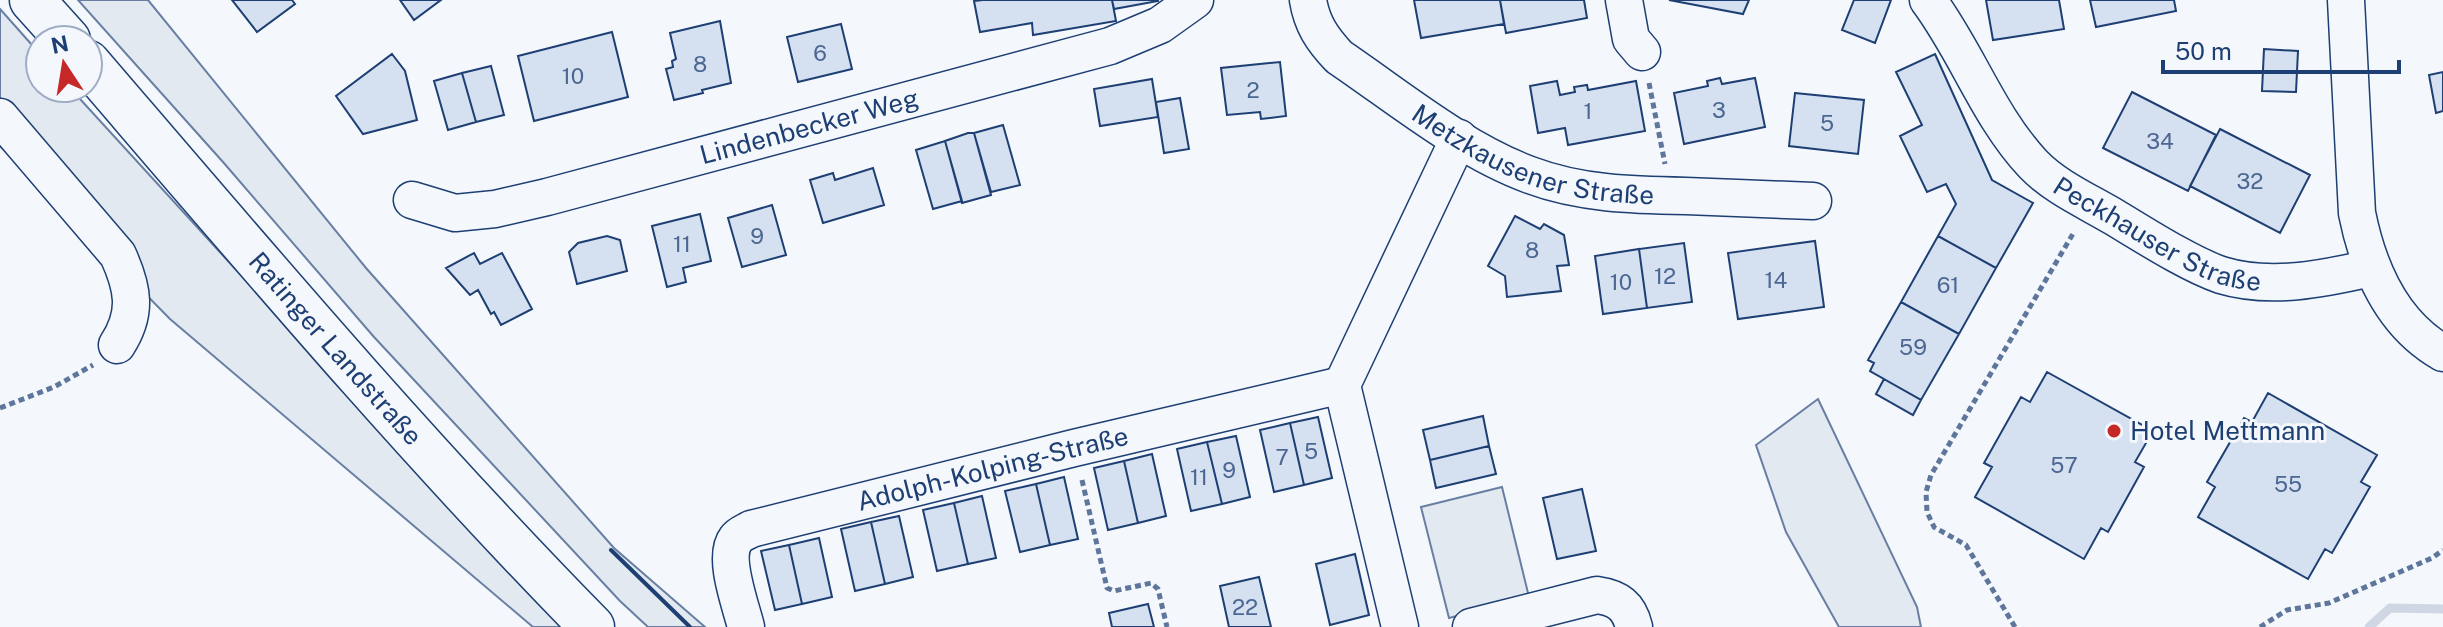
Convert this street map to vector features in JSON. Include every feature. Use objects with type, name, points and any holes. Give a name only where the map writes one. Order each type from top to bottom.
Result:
[{"type":"main road","points":[[32,0],[54,24]]},
{"type":"main road","name":"Ratinger Landstraße","points":[[104,82],[397,421],[492,526],[592,627]]},
{"type":"street","name":"Lindenbecker Weg","points":[[412,200],[455,213],[495,209],[547,197],[1110,46],[1160,25],[1195,0]]},
{"type":"street","name":"Metzkausener Straße","points":[[1308,0],[1311,19],[1323,41],[1339,57],[1498,161],[1561,185],[1601,192],[1813,201]]},
{"type":"street","points":[[1624,0],[1631,39],[1642,52]]},
{"type":"street","name":"Peckhauser Straße","points":[[1928,0],[2005,128],[2034,165],[2057,184],[2158,243],[2221,274],[2266,282],[2296,282],[2371,268]]},
{"type":"street","points":[[2346,0],[2357,213],[2371,268],[2385,295],[2413,331],[2443,353]]},
{"type":"street","points":[[0,117],[118,255],[129,278],[132,316],[117,345]]},
{"type":"street","points":[[1400,627],[1342,385],[1459,138]]},
{"type":"street","name":"Adolph-Kolping-Straße","points":[[746,627],[730,562],[730,548],[737,536],[751,529],[1342,385]]},
{"type":"street","points":[[1471,627],[1597,595],[1612,597],[1627,608],[1634,627]]},
{"type":"path","points":[[1642,52],[1671,196]]},
{"type":"path","points":[[2015,627],[1966,545],[1934,527],[1927,512],[1926,492],[1931,475],[2091,204]]},
{"type":"path","points":[[0,408],[54,387],[105,358],[117,345]]},
{"type":"path","points":[[1074,448],[1107,588],[1114,591],[1151,583],[1158,589],[1167,627]]},
{"type":"path","points":[[2260,627],[2287,610],[2329,603],[2432,558],[2443,550]]},
{"type":"shaded area","points":[[78,0],[148,0],[366,268],[614,548],[705,627],[648,627],[620,601],[374,337],[104,29],[104,24],[99,24]]},
{"type":"shaded area","points":[[0,9],[24,36],[24,104],[85,104],[460,515],[571,627],[533,627],[170,319],[0,146]]},
{"type":"shaded area","points":[[1818,399],[1917,607],[1921,627],[1839,627],[1786,532],[1756,445]]},
{"type":"shaded area","points":[[1502,487],[1529,597],[1449,618],[1421,507]]},
{"type":"building","points":[[232,0],[292,0],[295,4],[257,32]]},
{"type":"building","points":[[400,0],[441,0],[414,20]]},
{"type":"building","points":[[1112,0],[1116,21],[1033,35],[1032,23],[980,32],[974,1]]},
{"type":"building","points":[[1112,0],[1158,0],[1158,1],[1114,9]]},
{"type":"building","points":[[1414,0],[1500,0],[1504,24],[1421,38]]},
{"type":"building","points":[[1500,0],[1584,0],[1587,18],[1506,33]]},
{"type":"building","points":[[1669,0],[1749,0],[1743,14]]},
{"type":"building","points":[[1854,0],[1891,0],[1875,43],[1842,30]]},
{"type":"building","points":[[1986,0],[2059,0],[2064,29],[1993,40]]},
{"type":"building","points":[[2090,0],[2174,0],[2176,11],[2096,27]]},
{"type":"building","points":[[720,21],[731,83],[674,100],[666,69],[673,67],[672,61],[676,59],[670,33]]},
{"type":"building","points":[[841,24],[852,69],[798,82],[787,37]]},
{"type":"building","points":[[612,32],[628,97],[534,121],[518,56]]},
{"type":"building","points":[[2264,49],[2298,51],[2296,92],[2262,91]]},
{"type":"building","points":[[392,54],[405,71],[417,120],[363,134],[336,96]]},
{"type":"building","points":[[1935,54],[1992,180],[2033,203],[1996,268],[1938,236],[1956,204],[1946,184],[1927,192],[1900,136],[1922,125],[1896,72]]},
{"type":"building","points":[[1280,62],[1286,116],[1261,119],[1260,112],[1227,115],[1221,68]]},
{"type":"building","points":[[491,66],[504,115],[476,122],[462,73]]},
{"type":"building","points":[[2443,72],[2443,111],[2436,113],[2429,75]]},
{"type":"building","points":[[462,73],[476,122],[448,130],[434,81]]},
{"type":"building","points":[[1720,78],[1722,84],[1755,78],[1765,127],[1684,144],[1674,93],[1708,86],[1707,81]]},
{"type":"building","points":[[1152,79],[1158,117],[1100,126],[1094,89]]},
{"type":"building","points":[[1557,81],[1560,95],[1575,92],[1574,87],[1587,85],[1588,90],[1636,81],[1645,131],[1568,145],[1565,128],[1538,133],[1530,86]]},
{"type":"building","points":[[2132,92],[2216,135],[2188,191],[2103,148]]},
{"type":"building","points":[[1795,93],[1864,100],[1858,154],[1789,146]]},
{"type":"building","points":[[1180,98],[1189,149],[1164,153],[1156,102]]},
{"type":"building","points":[[1003,125],[1020,185],[991,192],[974,133]]},
{"type":"building","points":[[2220,129],[2310,175],[2280,233],[2190,186]]},
{"type":"building","points":[[974,133],[991,195],[962,203],[945,141]]},
{"type":"building","points":[[945,141],[962,201],[933,209],[916,150]]},
{"type":"building","points":[[873,168],[884,205],[823,223],[810,180],[833,173],[835,180]]},
{"type":"building","points":[[772,205],[786,255],[742,267],[728,218]]},
{"type":"building","points":[[700,214],[711,261],[683,268],[686,282],[667,287],[652,226]]},
{"type":"building","points":[[1515,216],[1540,229],[1544,224],[1564,235],[1569,265],[1557,266],[1561,291],[1507,297],[1505,276],[1488,266]]},
{"type":"building","points":[[607,236],[620,240],[627,271],[577,284],[569,252],[578,243]]},
{"type":"building","points":[[1938,236],[1996,268],[1959,334],[1901,302]]},
{"type":"building","points":[[1815,241],[1824,307],[1738,319],[1728,253]]},
{"type":"building","points":[[1684,243],[1692,302],[1647,308],[1639,249]]},
{"type":"building","points":[[1639,249],[1647,308],[1603,314],[1595,256]]},
{"type":"building","points":[[474,253],[480,264],[502,253],[532,309],[501,325],[478,290],[470,295],[446,268]]},
{"type":"building","points":[[1901,302],[1959,334],[1921,400],[1870,371],[1874,363],[1868,360]]},
{"type":"building","points":[[2047,372],[2153,431],[2135,462],[2144,467],[2108,532],[2101,528],[2084,559],[1975,497],[1992,467],[1984,463],[2021,397],[2030,402]]},
{"type":"building","points":[[1884,379],[1921,400],[1913,415],[1876,394]]},
{"type":"building","points":[[2268,393],[2377,455],[2361,482],[2370,487],[2332,553],[2325,549],[2308,579],[2198,517],[2215,487],[2207,482],[2244,418],[2252,422]]},
{"type":"building","points":[[1483,416],[1489,446],[1430,460],[1423,430]]},
{"type":"building","points":[[1318,417],[1332,478],[1304,485],[1290,423]]},
{"type":"building","points":[[1290,423],[1304,485],[1274,492],[1260,430]]},
{"type":"building","points":[[1236,436],[1250,497],[1222,504],[1207,442]]},
{"type":"building","points":[[1207,442],[1222,504],[1191,511],[1177,449]]},
{"type":"building","points":[[1489,446],[1496,474],[1436,488],[1430,460]]},
{"type":"building","points":[[1152,454],[1166,516],[1138,523],[1124,461]]},
{"type":"building","points":[[1124,461],[1138,523],[1108,530],[1094,468]]},
{"type":"building","points":[[1064,477],[1078,539],[1050,545],[1036,484]]},
{"type":"building","points":[[1036,484],[1050,545],[1020,552],[1005,491]]},
{"type":"building","points":[[1582,489],[1596,551],[1557,559],[1543,498]]},
{"type":"building","points":[[982,496],[996,558],[968,564],[954,503]]},
{"type":"building","points":[[954,503],[968,564],[937,571],[923,510]]},
{"type":"building","points":[[899,516],[913,577],[885,584],[871,522]]},
{"type":"building","points":[[871,522],[885,584],[855,591],[841,529]]},
{"type":"building","points":[[819,538],[832,597],[802,604],[789,545]]},
{"type":"building","points":[[789,545],[802,604],[775,610],[761,551]]},
{"type":"building","points":[[1355,554],[1369,615],[1330,625],[1316,564]]},
{"type":"building","points":[[1259,577],[1271,627],[1229,627],[1220,586]]},
{"type":"building","points":[[1148,604],[1154,627],[1112,627],[1109,613]]},
{"type":"waterway","points":[[2369,627],[2390,608],[2443,609]]},
{"type":"wall","points":[[611,550],[690,627]]},
{"type":"place","name":"Hotel Mettmann","points":[[2114,431]]}]
